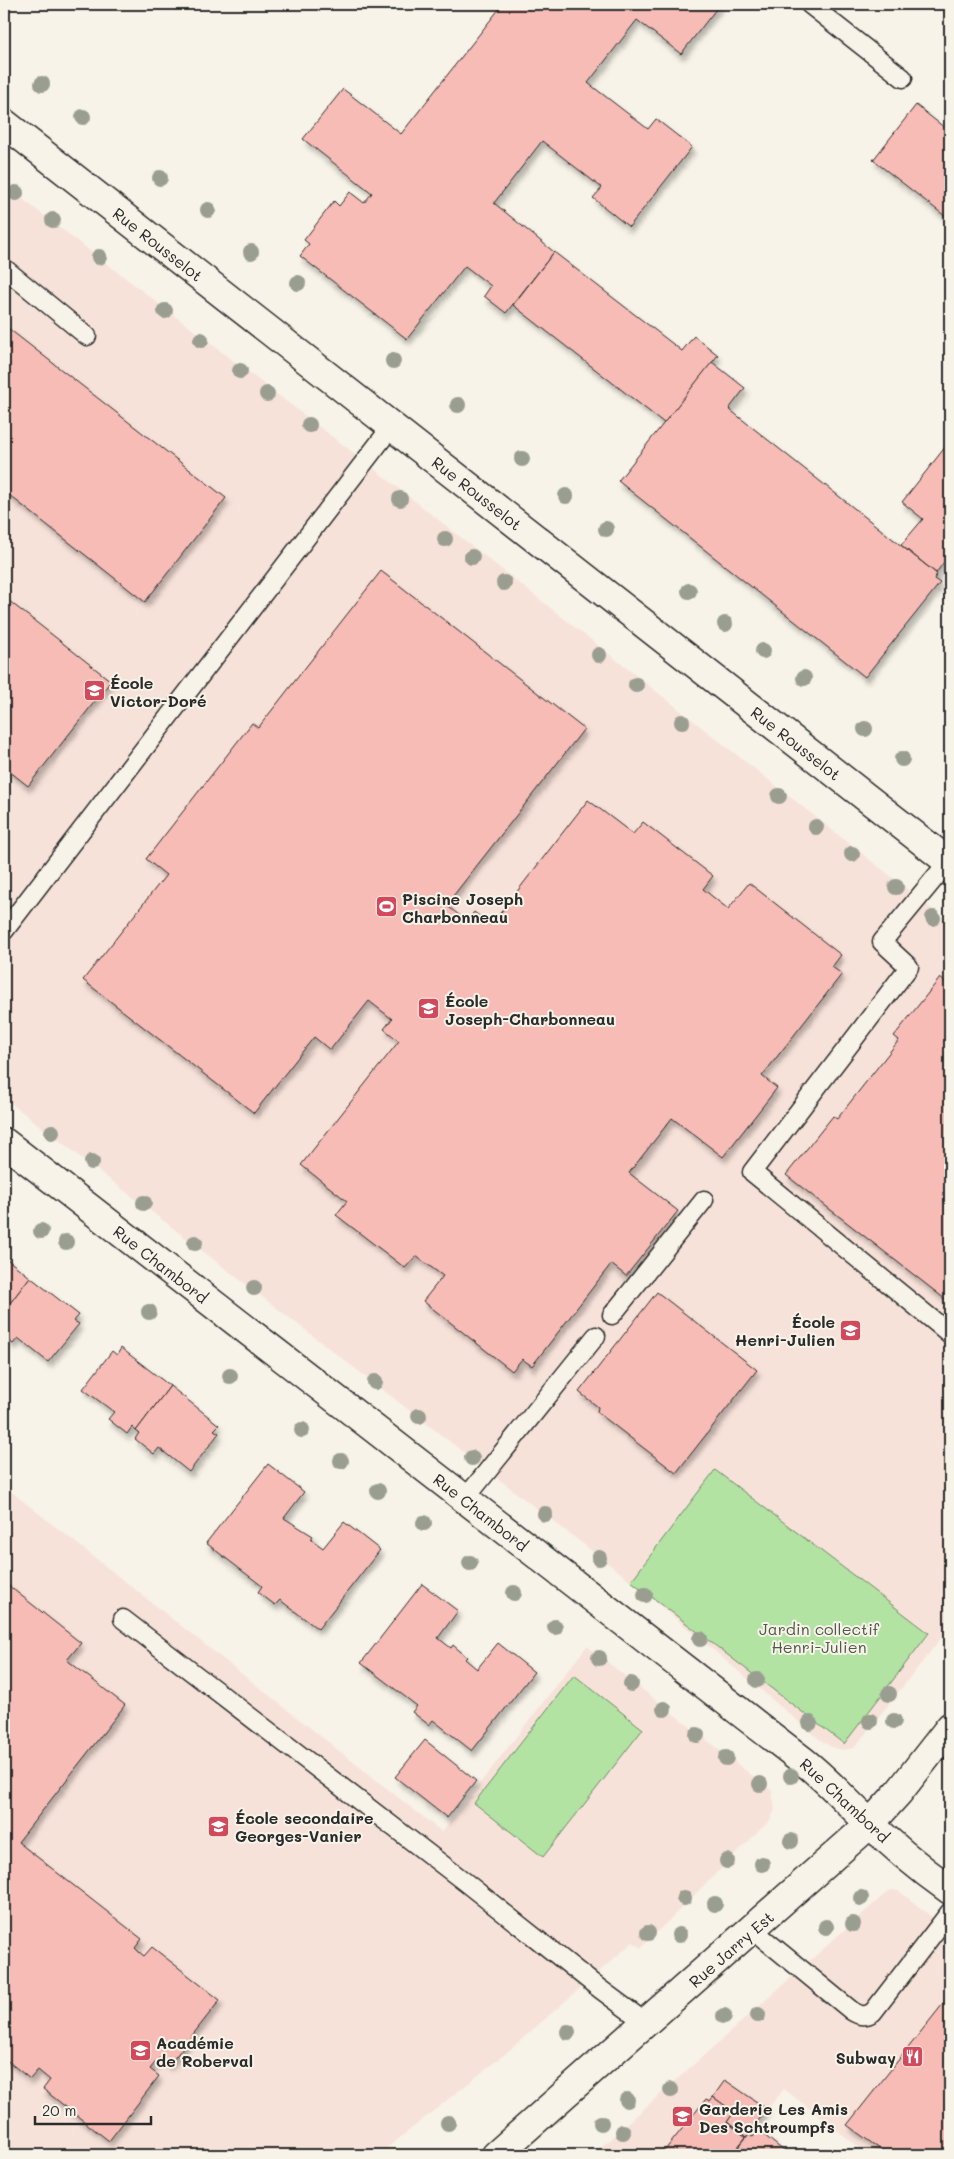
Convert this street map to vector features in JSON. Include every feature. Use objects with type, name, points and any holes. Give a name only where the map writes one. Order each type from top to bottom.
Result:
[{"type":"street","name":"Rue Rousselot","points":[[4,123],[949,862]]},
{"type":"street","name":"Rue Chambord","points":[[4,1142],[826,1778],[870,1824],[950,1890]]},
{"type":"street","name":"Rue Jarry Est","points":[[498,2155],[870,1824],[899,1792],[950,1727]]},
{"type":"lane","points":[[808,4],[904,78]]},
{"type":"lane","points":[[4,268],[87,336]]},
{"type":"lane","points":[[4,931],[392,426]]},
{"type":"lane","points":[[949,862],[882,942],[909,967],[752,1172],[950,1334]]},
{"type":"lane","points":[[612,1315],[704,1200]]},
{"type":"lane","points":[[465,1499],[596,1336]]},
{"type":"lane","points":[[123,1619],[646,2023]]},
{"type":"lane","points":[[753,1930],[852,2011],[859,2015],[868,2016],[950,1912]]},
{"type":"shaded area","name":"École Joseph-Charbonneau","points":[[4,185],[364,461],[950,923],[950,1627],[854,1748],[843,1750],[831,1747],[819,1739],[631,1581],[4,1098]]},
{"type":"shaded area","name":"École secondaire Georges-Vanier","points":[[4,1486],[442,1832],[587,1646],[772,1791],[775,1810],[770,1820],[641,1948],[633,1942],[505,2054],[387,2148],[391,2155],[4,2155]]},
{"type":"shaded area","points":[[892,1890],[899,1891],[950,1931],[950,2155],[869,2155],[784,2089],[731,2155],[597,2155],[600,2148],[887,1892]]},
{"type":"green space","name":"Jardin collectif Henri-Julien","points":[[715,1470],[929,1633],[844,1744],[631,1581]]},
{"type":"green space","points":[[574,1675],[643,1729],[543,1857],[474,1803]]},
{"type":"building","points":[[503,4],[720,4],[681,54],[637,20],[588,83],[648,129],[656,119],[692,147],[629,227],[593,198],[602,188],[542,141],[494,203],[554,252],[506,313],[484,296],[491,286],[465,266],[407,339],[300,256],[309,244],[304,240],[334,201],[339,206],[350,192],[364,203],[372,193],[303,139],[343,89],[401,134]]},
{"type":"building","points":[[916,105],[950,132],[950,220],[873,160]]},
{"type":"building","points":[[554,252],[682,351],[694,336],[718,355],[664,423],[513,305]]},
{"type":"building","points":[[4,325],[226,498],[145,602],[4,491]]},
{"type":"building","points":[[712,362],[745,388],[729,409],[937,574],[934,579],[940,583],[865,677],[618,481]]},
{"type":"building","points":[[950,441],[950,554],[936,573],[901,545],[923,519],[902,502]]},
{"type":"building","points":[[381,571],[584,729],[446,905],[467,921],[474,912],[491,925],[588,800],[633,834],[643,822],[713,876],[703,889],[728,909],[749,883],[841,955],[832,967],[842,974],[762,1076],[777,1088],[723,1157],[672,1118],[629,1173],[678,1211],[626,1276],[611,1264],[532,1366],[522,1359],[512,1371],[423,1301],[443,1276],[416,1256],[405,1268],[336,1215],[347,1201],[301,1165],[399,1041],[384,1029],[392,1019],[369,1001],[330,1050],[314,1037],[254,1113],[83,980],[166,875],[146,859],[252,723],[258,728]]},
{"type":"building","points":[[4,597],[111,681],[28,786],[4,767]]},
{"type":"building","points":[[940,978],[950,986],[950,1303],[786,1175],[833,1116],[837,1119],[899,1040],[894,1036]]},
{"type":"building","points":[[4,1257],[30,1277],[4,1311]]},
{"type":"building","points":[[30,1277],[79,1315],[74,1321],[79,1324],[48,1362],[18,1338],[13,1344],[4,1336],[4,1311]]},
{"type":"building","points":[[657,1292],[757,1370],[676,1473],[597,1412],[598,1407],[579,1392]]},
{"type":"building","points":[[121,1348],[170,1386],[136,1431],[132,1427],[127,1434],[108,1419],[114,1412],[83,1389],[112,1351],[117,1355]]},
{"type":"building","points":[[170,1386],[219,1425],[214,1430],[219,1433],[189,1472],[159,1448],[154,1454],[135,1439],[139,1433],[136,1431]]},
{"type":"building","points":[[268,1464],[304,1492],[284,1518],[313,1536],[311,1539],[323,1548],[344,1522],[380,1550],[318,1629],[280,1600],[275,1605],[258,1592],[262,1586],[206,1543]]},
{"type":"building","points":[[4,1582],[81,1643],[67,1660],[125,1705],[18,1842],[142,1939],[135,1948],[144,1956],[152,1947],[220,2000],[169,2065],[159,2058],[150,2069],[159,2076],[109,2141],[43,2089],[50,2080],[38,2070],[30,2079],[4,2058]]},
{"type":"building","points":[[422,1584],[458,1611],[438,1638],[451,1648],[453,1645],[477,1669],[498,1643],[534,1672],[472,1751],[433,1720],[429,1725],[412,1712],[417,1706],[361,1663]]},
{"type":"building","points":[[425,1740],[476,1781],[447,1818],[395,1777]]},
{"type":"building","points":[[950,1995],[950,2155],[888,2155],[847,2125]]},
{"type":"building","points":[[725,2080],[767,2109],[746,2137],[727,2122],[734,2112],[713,2097]]},
{"type":"building","points":[[713,2097],[734,2112],[727,2122],[746,2137],[731,2155],[661,2155],[706,2099],[710,2101]]},
{"type":"building","points":[[759,2131],[789,2155],[732,2155],[749,2134],[753,2137]]},
{"type":"place","name":"École Victor-Doré","points":[[94,691]]},
{"type":"place","name":"Piscine Joseph Charbonneau","points":[[386,907]]},
{"type":"place","name":"École Joseph-Charbonneau","points":[[429,1009]]},
{"type":"place","name":"École Henri-Julien","points":[[851,1330]]},
{"type":"place","name":"École secondaire Georges-Vanier","points":[[219,1826]]},
{"type":"place","name":"Académie de Roberval","points":[[140,2051]]},
{"type":"place","name":"Subway","points":[[912,2057]]},
{"type":"place","name":"Garderie Les Amis Des Schtroumpfs","points":[[683,2117]]}]
